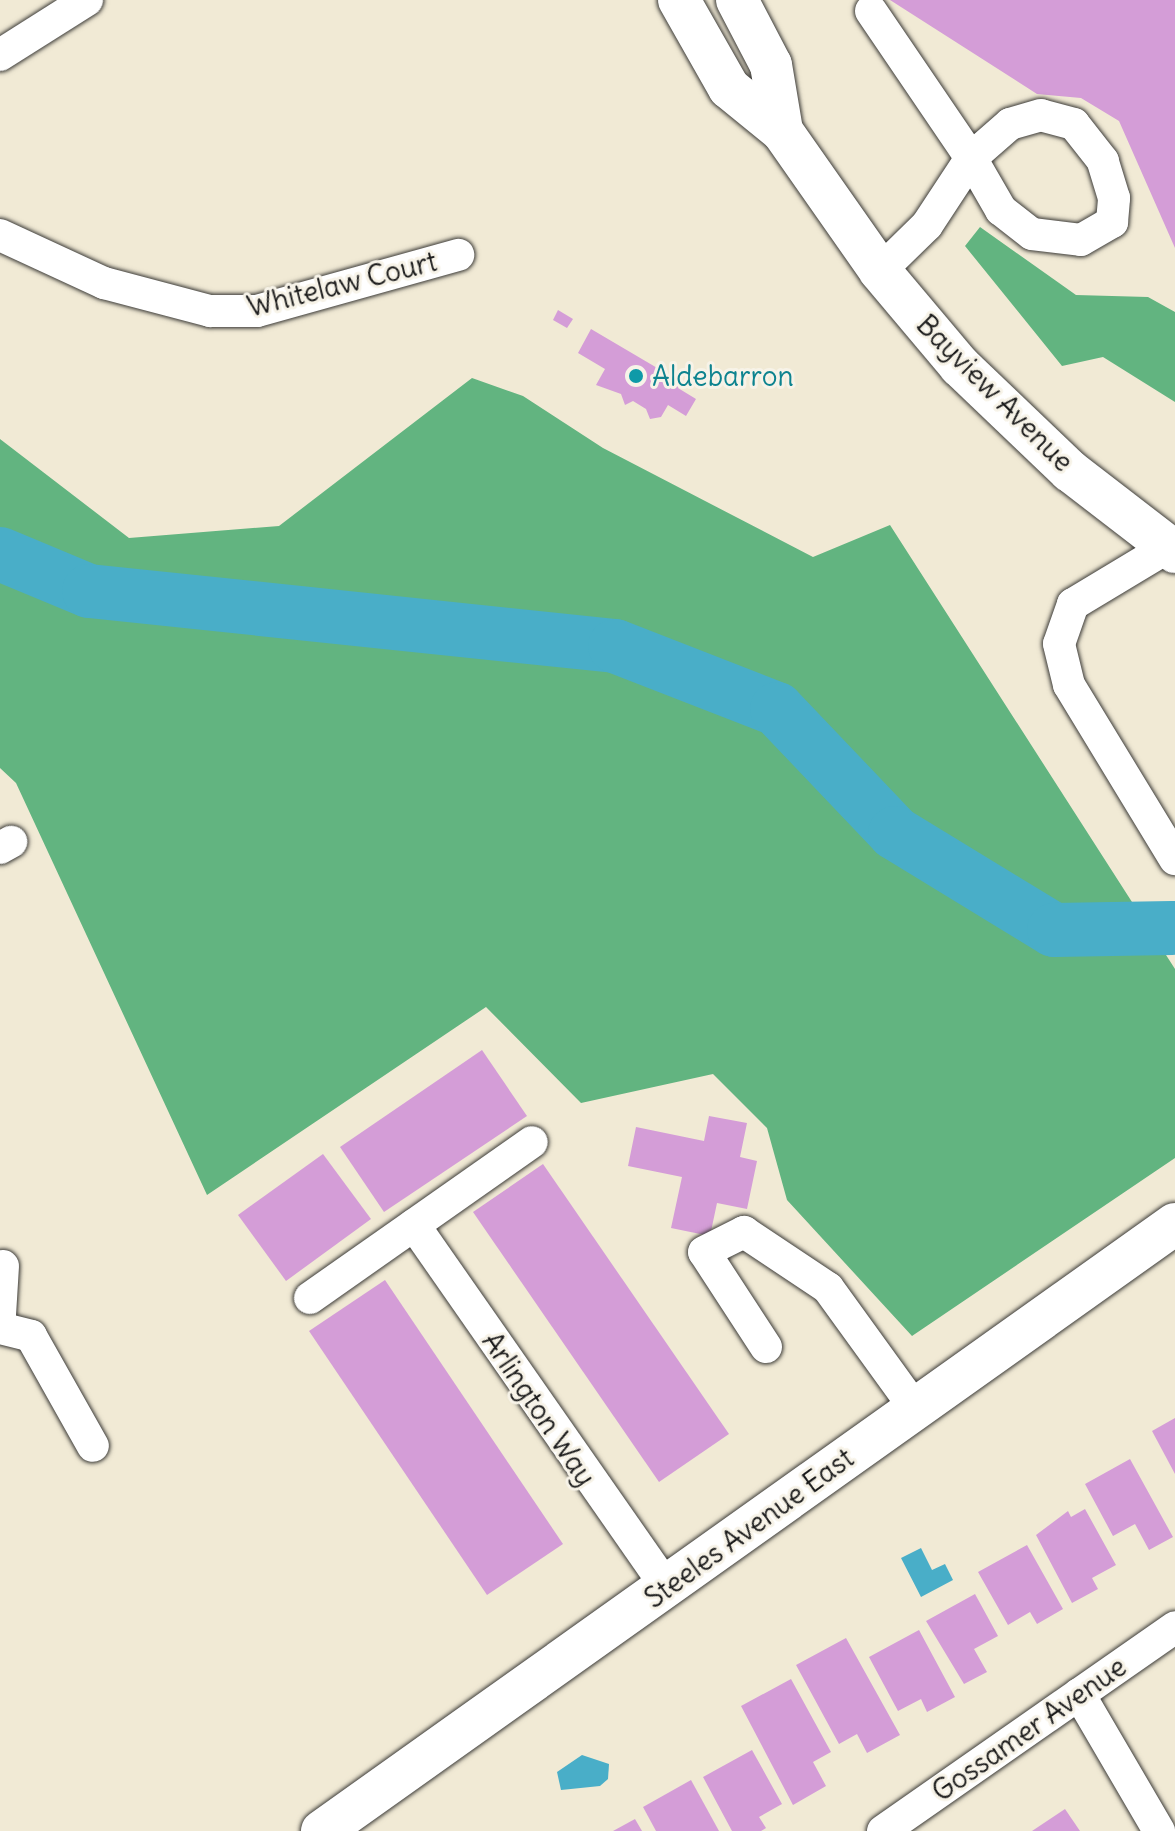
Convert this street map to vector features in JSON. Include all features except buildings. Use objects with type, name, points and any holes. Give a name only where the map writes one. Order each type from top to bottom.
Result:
[{"type":"main road","name":"Bayview Avenue","points":[[679,0],[729,88],[782,131],[880,271],[960,366],[1070,471],[1172,550]]},
{"type":"main road","name":"Bayview Avenue","points":[[737,0],[771,65],[782,131]]},
{"type":"main road","name":"Steeles Avenue East","points":[[322,1831],[668,1589],[914,1407],[1175,1224]]},
{"type":"street","points":[[0,55],[87,0]]},
{"type":"street","points":[[871,11],[971,158],[1001,210],[1032,234],[1081,240],[1112,222],[1114,198],[1103,161],[1074,124],[1041,115],[1010,124],[971,158],[927,225],[880,271]]},
{"type":"street","name":"Whitelaw Court","points":[[0,235],[104,283],[210,311],[257,311],[458,255]]},
{"type":"street","points":[[1172,550],[1073,604],[1059,644],[1069,685],[1175,859]]},
{"type":"street","points":[[310,1298],[532,1142]]},
{"type":"street","name":"Arlington Way","points":[[414,1225],[668,1589]]},
{"type":"street","points":[[766,1347],[704,1252],[744,1232],[828,1288],[914,1407]]},
{"type":"street","points":[[0,1315],[3,1266]]},
{"type":"street","points":[[0,1328],[31,1336],[93,1446]]},
{"type":"street","name":"Gossamer Avenue","points":[[883,1831],[1175,1627]]},
{"type":"street","points":[[1079,1694],[1159,1831]]},
{"type":"green space","points":[[980,227],[1076,295],[1148,297],[1175,312],[1175,402],[1103,357],[1062,366],[965,246]]},
{"type":"green space","points":[[472,378],[523,396],[603,448],[813,557],[890,525],[1175,969],[1175,1158],[912,1336],[787,1200],[767,1128],[713,1074],[581,1103],[486,1007],[207,1195],[16,783],[0,768],[0,439],[129,538],[279,526]]},
{"type":"water","points":[[921,1548],[932,1570],[945,1564],[953,1580],[921,1597],[901,1558]]},
{"type":"water","points":[[582,1755],[609,1764],[608,1779],[600,1786],[561,1790],[557,1772]]},
{"type":"waterway","points":[[0,554],[89,591],[615,646],[777,709],[895,833],[1054,930],[1172,928]]},
{"type":"place","name":"Aldebarron","points":[[636,376]]}]
